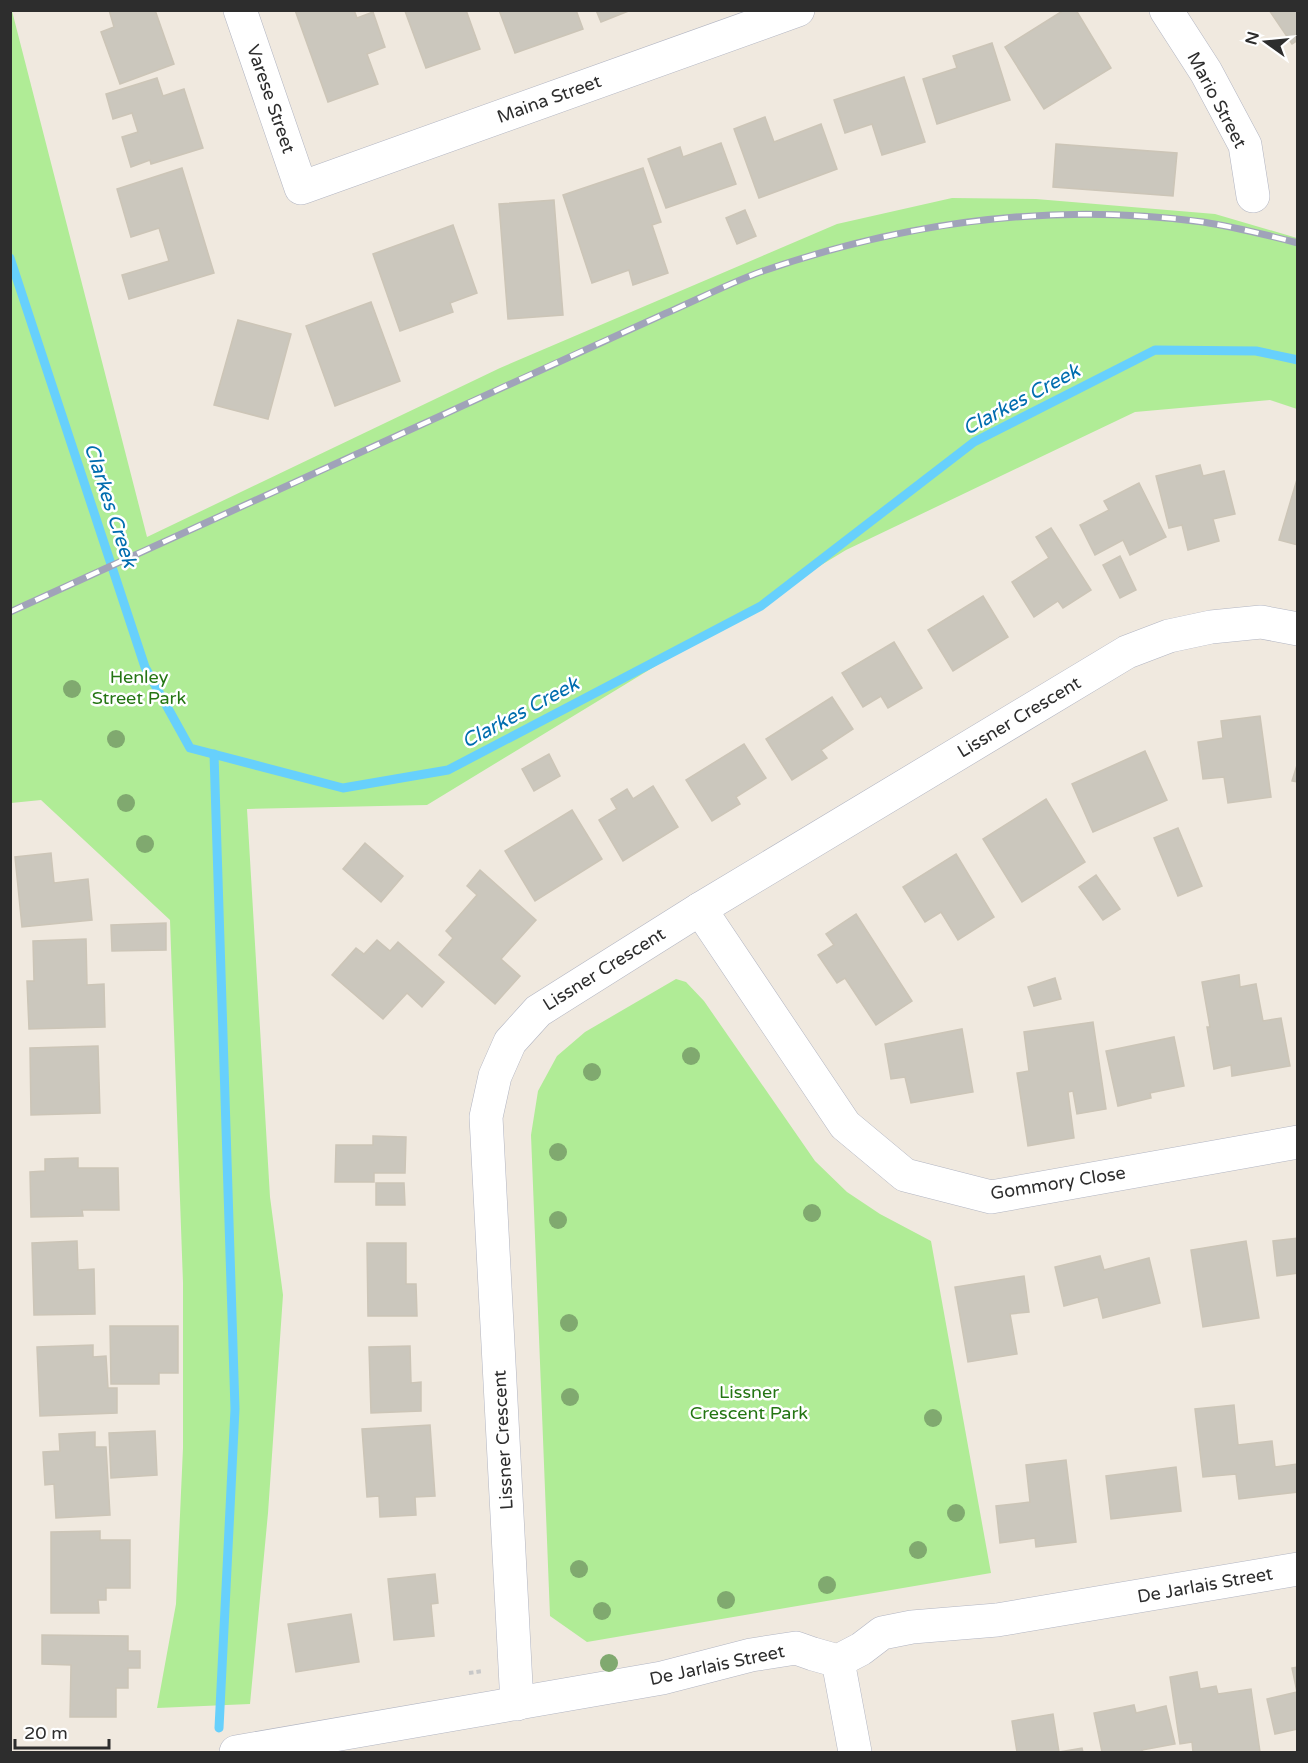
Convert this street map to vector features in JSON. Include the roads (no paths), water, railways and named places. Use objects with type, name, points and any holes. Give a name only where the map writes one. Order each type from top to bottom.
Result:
[{"type":"street","name":"Varese Street","points":[[240,10],[301,188]]},
{"type":"street","name":"Maina Street","points":[[301,188],[798,10]]},
{"type":"street","name":"Mario Street","points":[[1166,10],[1206,72],[1245,145],[1252,196]]},
{"type":"street","name":"Lissner Crescent","points":[[517,1704],[486,1117],[495,1076],[510,1042],[538,1011],[700,909],[1127,652],[1169,636],[1211,627],[1261,622],[1298,629]]},
{"type":"street","name":"Gommory Close","points":[[700,909],[845,1125],[905,1175],[991,1197],[1298,1142]]},
{"type":"street","name":"De Jarlais Street","points":[[236,1752],[662,1678],[752,1655],[796,1648],[838,1661],[861,1649],[882,1633],[912,1627],[997,1620],[1298,1569]]},
{"type":"street","points":[[838,1661],[855,1752]]},
{"type":"waterway","name":"Clarkes Creek","points":[[10,258],[145,667],[190,748],[343,788],[448,770],[761,606],[974,442],[1155,350],[1256,351],[1298,360]]},
{"type":"waterway","points":[[214,754],[235,1409],[219,1728]]},
{"type":"railway","points":[[10,612],[725,287],[763,271],[817,254],[925,229],[980,221],[1091,214],[1147,216],[1203,222],[1298,243]]},
{"type":"park label","name":"Henley Street Park","points":[[139,687]]},
{"type":"park label","name":"Lissner Crescent Park","points":[[749,1402]]}]
